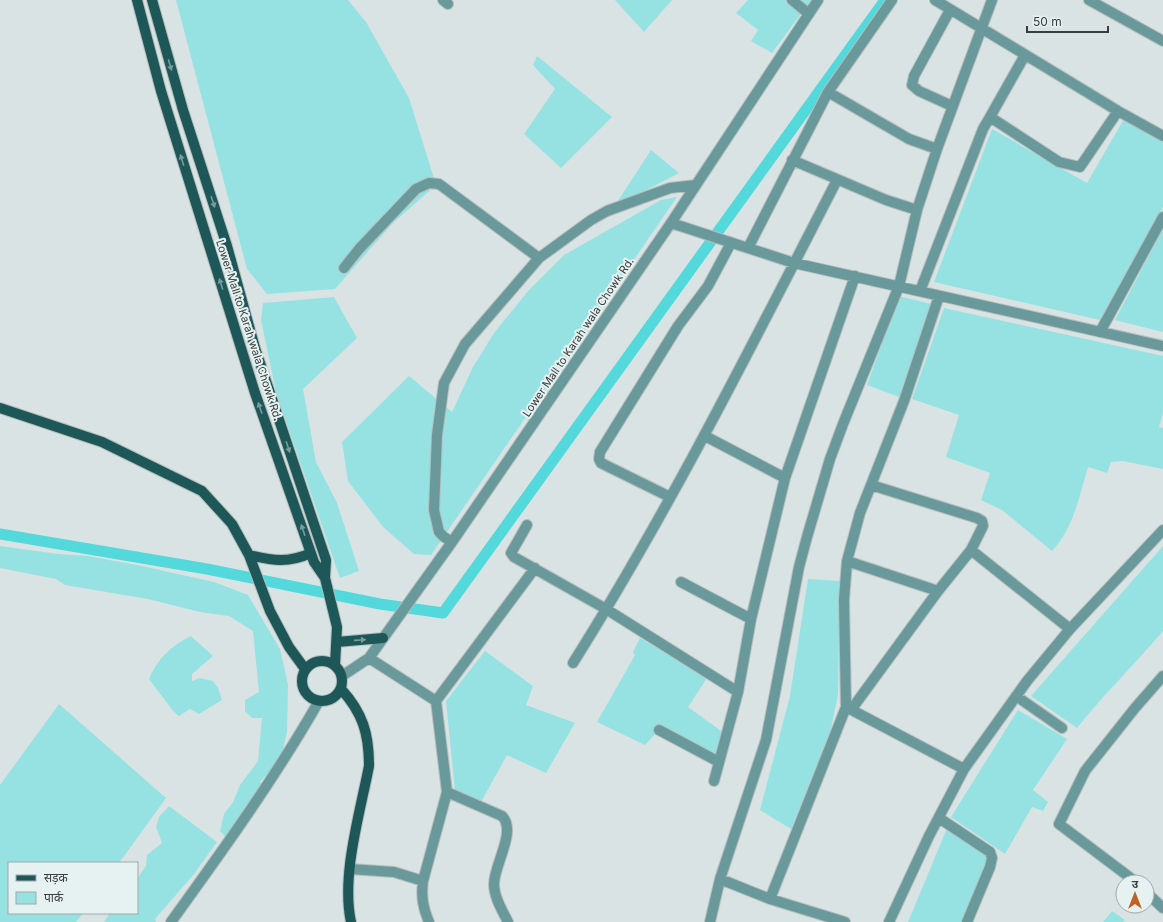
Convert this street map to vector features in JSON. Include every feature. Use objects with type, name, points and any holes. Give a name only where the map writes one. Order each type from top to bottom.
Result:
[{"type":"main road","name":"Lower Mall to Karah wala Chowk Rd.","points":[[137,0],[161,91],[255,393],[314,562],[326,580],[337,627],[336,665]]},
{"type":"main road","points":[[152,0],[165,49],[227,246],[255,348],[326,560],[326,580]]},
{"type":"main road","points":[[151,54],[165,49]]},
{"type":"main road","points":[[0,408],[102,442],[202,491],[232,524],[251,560],[270,611],[289,647],[305,669]]},
{"type":"main road","points":[[251,560],[296,560],[311,553]]},
{"type":"main road","points":[[337,642],[382,638]]},
{"type":"main road","points":[[316,661],[330,661],[336,665],[342,676],[341,689],[332,699],[319,701],[312,698],[303,688],[302,682],[305,669],[316,661]]},
{"type":"main road","points":[[341,689],[354,704],[360,716],[369,751],[369,766],[350,869],[348,907],[351,922]]},
{"type":"street","points":[[792,0],[809,14]]},
{"type":"street","name":"Lower Mall to Karah wala Chowk Rd.","points":[[342,676],[369,658],[382,638],[398,619],[671,223],[818,0]]},
{"type":"street","points":[[748,248],[828,92],[892,0]]},
{"type":"street","points":[[935,0],[1118,111],[1163,136]]},
{"type":"street","points":[[710,922],[720,879],[766,740],[806,537],[843,424],[899,286],[917,210],[952,106],[992,0]]},
{"type":"street","points":[[1089,0],[1162,39]]},
{"type":"street","points":[[950,10],[914,76],[912,85],[914,88],[952,106]]},
{"type":"street","points":[[920,291],[983,129],[1025,55]]},
{"type":"street","points":[[828,92],[909,139],[937,149]]},
{"type":"street","points":[[990,118],[1059,162],[1080,167],[1118,111]]},
{"type":"street","points":[[792,160],[886,200],[917,210]]},
{"type":"street","points":[[573,663],[606,609],[704,436],[837,180]]},
{"type":"street","points":[[344,268],[359,249],[416,189],[429,183],[439,184],[539,258]]},
{"type":"street","points":[[452,542],[439,532],[434,510],[437,435],[444,383],[465,344],[539,258],[592,220],[607,211],[670,188],[696,185]]},
{"type":"street","points":[[1100,332],[1163,217]]},
{"type":"street","points":[[671,223],[794,263],[1163,346]]},
{"type":"street","points":[[670,496],[601,463],[599,459],[600,452],[678,326],[708,286],[731,243]]},
{"type":"street","points":[[714,781],[738,692],[751,619],[786,478],[855,276]]},
{"type":"street","points":[[848,708],[844,600],[848,561],[860,513],[904,401],[939,296]]},
{"type":"street","points":[[704,436],[786,478]]},
{"type":"street","points":[[770,899],[848,708],[971,550],[983,526],[982,521],[977,518],[871,485]]},
{"type":"street","points":[[527,525],[514,546],[512,556],[606,609],[738,692]]},
{"type":"street","points":[[889,922],[964,769],[1016,696],[1070,629],[1163,530]]},
{"type":"street","points":[[971,550],[1070,629]]},
{"type":"street","points":[[848,561],[938,591]]},
{"type":"street","points":[[429,922],[424,910],[421,895],[423,881],[446,792],[436,701],[535,568]]},
{"type":"street","points":[[681,582],[751,619]]},
{"type":"street","points":[[369,658],[436,701]]},
{"type":"street","points":[[1125,874],[1059,824],[1089,766],[1163,676]]},
{"type":"street","points":[[1016,696],[1062,728]]},
{"type":"street","points":[[171,922],[250,811],[297,740],[319,701]]},
{"type":"street","points":[[848,708],[964,769]]},
{"type":"street","points":[[659,730],[719,762]]},
{"type":"street","points":[[446,792],[502,816],[506,820],[508,830],[494,876],[494,885],[495,895],[508,922]]},
{"type":"street","points":[[939,818],[990,852],[992,858],[990,867],[967,922]]},
{"type":"street","points":[[350,869],[394,872],[423,881]]},
{"type":"street","points":[[720,879],[770,899],[845,922]]},
{"type":"street","points":[[1159,898],[1163,908]]},
{"type":"green space","points":[[176,0],[348,0],[366,22],[409,98],[436,185],[393,223],[335,289],[267,294],[247,269]]},
{"type":"green space","points":[[615,0],[672,0],[644,32]]},
{"type":"green space","points":[[748,0],[811,0],[772,53],[751,41],[758,30],[736,13]]},
{"type":"green space","points":[[537,56],[612,117],[561,168],[524,134],[555,89],[533,65]]},
{"type":"green space","points":[[1124,119],[1163,142],[1163,207],[1100,320],[934,282],[992,129],[1087,183]]},
{"type":"green space","points":[[651,150],[679,173],[614,207]]},
{"type":"green space","points":[[677,197],[431,555],[414,554],[383,527],[348,481],[342,442],[409,376],[452,412],[473,367],[494,333],[529,290],[564,255],[661,200]]},
{"type":"green space","points":[[1163,229],[1163,332],[1115,320]]},
{"type":"green space","points":[[899,296],[931,304],[899,397],[867,385]]},
{"type":"green space","points":[[334,297],[357,338],[303,389],[316,462],[337,503],[359,571],[340,578],[276,392],[261,320],[263,303]]},
{"type":"green space","points":[[944,308],[1163,356],[1163,413],[1159,427],[1163,428],[1163,469],[1123,461],[1111,462],[1107,473],[1088,467],[1071,522],[1066,532],[1052,551],[1002,510],[981,500],[990,473],[946,457],[959,415],[912,399]]},
{"type":"green space","points":[[0,546],[58,554],[88,556],[142,566],[214,582],[248,595],[280,649],[288,685],[287,732],[279,765],[274,776],[269,772],[260,782],[267,790],[232,838],[225,836],[220,831],[224,814],[233,802],[240,785],[258,761],[262,718],[252,718],[245,711],[245,700],[259,692],[253,631],[229,616],[200,612],[148,599],[65,585],[56,579],[0,568]]},
{"type":"green space","points":[[1163,546],[1163,631],[1077,728],[1031,696]]},
{"type":"green space","points":[[808,579],[840,581],[838,695],[830,733],[791,829],[760,810],[790,696]]},
{"type":"green space","points":[[191,636],[213,656],[192,674],[192,681],[200,678],[213,681],[218,688],[222,700],[199,714],[190,709],[179,716],[173,711],[149,679],[156,665],[166,653],[171,648]]},
{"type":"green space","points":[[640,638],[707,678],[688,707],[724,733],[717,758],[661,728],[645,745],[597,722],[635,655],[633,652]]},
{"type":"green space","points":[[485,651],[533,686],[526,705],[575,723],[546,773],[507,755],[480,804],[455,790],[446,701]]},
{"type":"green space","points":[[59,704],[166,798],[120,862],[8,862],[8,914],[82,914],[76,922],[0,922],[0,785]]},
{"type":"green space","points":[[1018,710],[1067,739],[1033,790],[1048,802],[1043,811],[1032,807],[1005,854],[951,817]]},
{"type":"green space","points":[[169,806],[217,842],[194,874],[155,919],[156,922],[104,922],[109,914],[138,914],[138,878],[146,866],[147,855],[162,843],[156,827],[159,817]]},
{"type":"green space","points":[[948,826],[997,863],[973,922],[908,922]]},
{"type":"green space","points":[[1112,911],[1125,920],[1123,922],[1103,922]]},
{"type":"waterway","points":[[0,534],[207,569],[380,604],[443,613],[885,0]]}]
